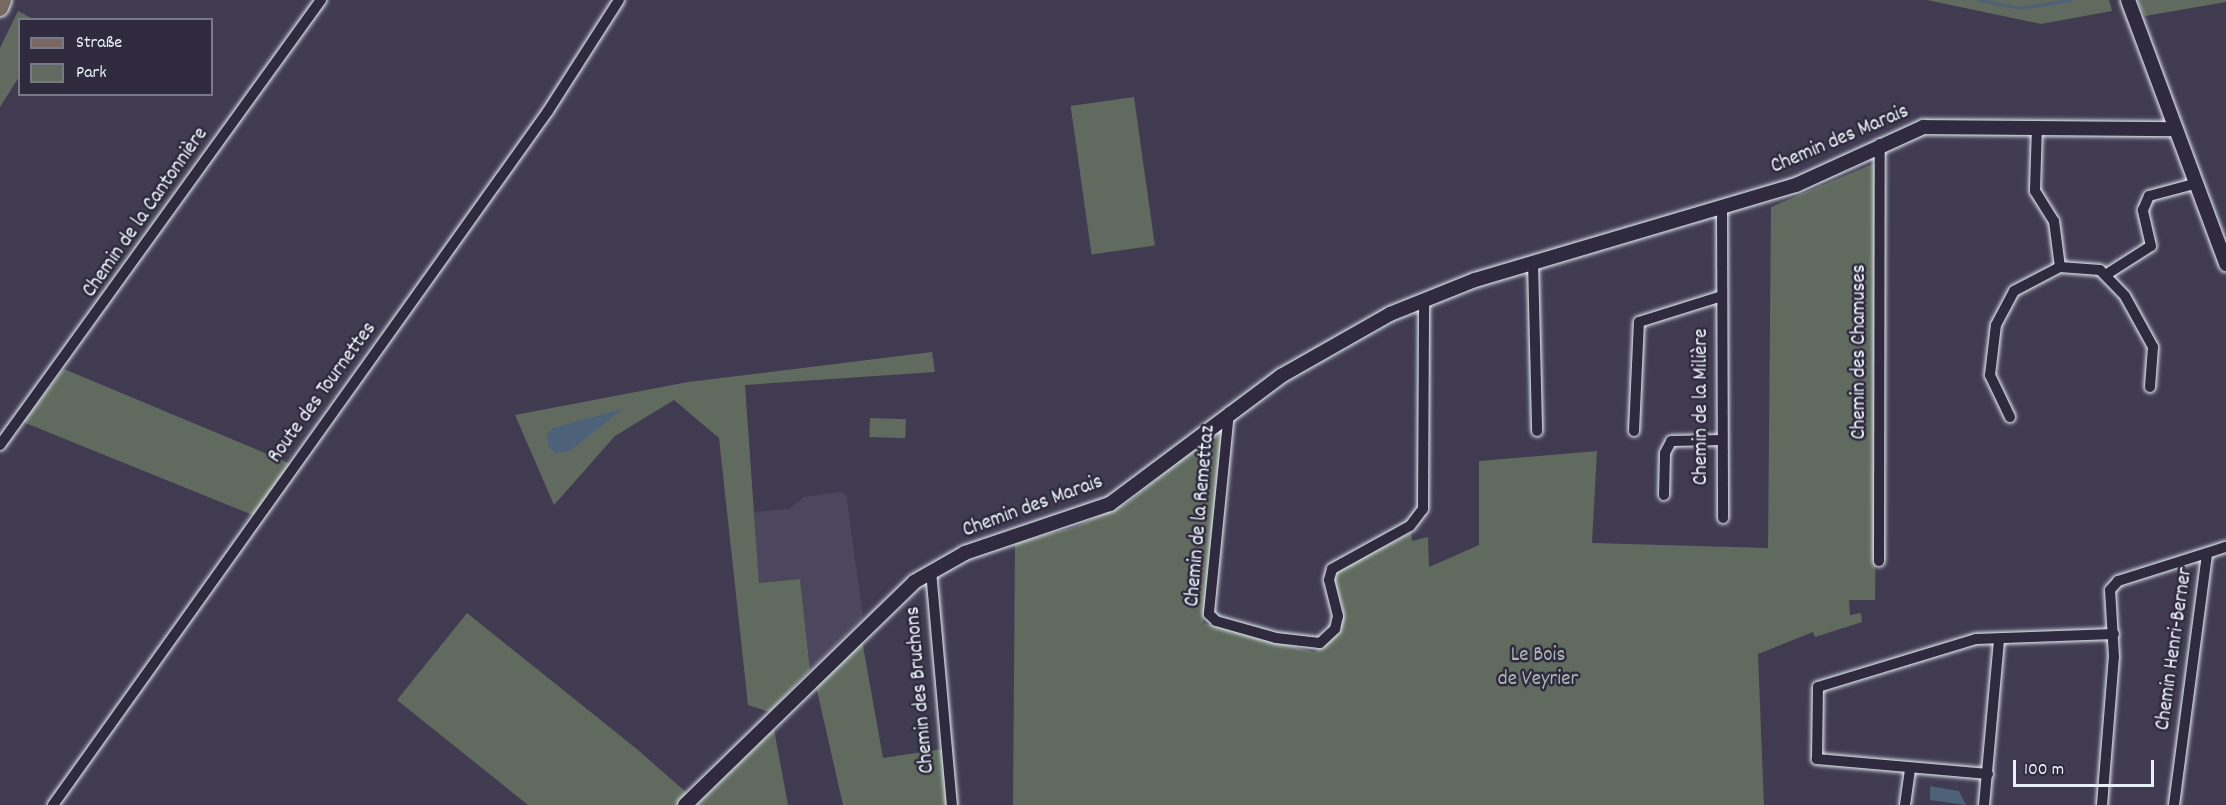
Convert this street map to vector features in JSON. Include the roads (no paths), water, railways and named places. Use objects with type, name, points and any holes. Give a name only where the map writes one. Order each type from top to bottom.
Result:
[{"type":"main road","points":[[0,8],[3,0]]},
{"type":"street","name":"Chemin de la Cantonnière","points":[[0,446],[321,0]]},
{"type":"street","name":"Route des Tournettes","points":[[53,805],[542,120],[619,0]]},
{"type":"street","points":[[2128,0],[2194,184],[2226,264]]},
{"type":"street","name":"Chemin des Marais","points":[[685,805],[873,618],[931,571],[981,546],[1110,504],[1150,479],[1229,412],[1319,352],[1424,299],[1533,262],[1807,180],[1880,144],[1931,126],[2174,129]]},
{"type":"street","points":[[2037,126],[2035,190],[2054,220],[2060,267]]},
{"type":"street","name":"Chemin des Chamuses","points":[[1879,561],[1880,144]]},
{"type":"street","points":[[2107,274],[2149,249],[2143,210],[2149,196],[2194,184]]},
{"type":"street","name":"Chemin de la Milière","points":[[1722,206],[1723,518]]},
{"type":"street","points":[[1533,262],[1537,431]]},
{"type":"street","points":[[2010,417],[1990,375],[1996,325],[2014,291],[2060,267],[2091,267],[2107,274],[2149,337],[2154,356],[2150,387]]},
{"type":"street","name":"Chemin de la Milière","points":[[1634,431],[1639,322],[1722,296]]},
{"type":"street","name":"Chemin de la Remettaz","points":[[1229,412],[1209,608],[1216,621],[1320,643],[1335,629],[1338,616],[1329,579],[1332,569],[1417,526],[1425,502],[1424,299]]},
{"type":"street","points":[[1664,495],[1665,453],[1671,441],[1722,440]]},
{"type":"street","name":"Chemin Henri-Berner","points":[[2174,805],[2207,553],[2226,547]]},
{"type":"street","points":[[2102,805],[2114,634],[2114,584],[2207,553]]},
{"type":"street","name":"Chemin des Bruchons","points":[[931,571],[952,805]]},
{"type":"street","points":[[1988,774],[1817,759],[1818,687],[1967,641],[2114,634]]},
{"type":"street","points":[[1984,805],[1999,639]]},
{"type":"street","points":[[1905,805],[1910,768]]},
{"type":"water","points":[[622,409],[570,451],[555,453],[549,447],[547,435],[553,428]]},
{"type":"water","points":[[1930,786],[1959,791],[1966,805],[1930,800]]},
{"type":"waterway","points":[[1979,0],[2020,8],[2069,0]]},
{"type":"park label","name":"Le Bois de Veyrier","points":[[1538,668]]}]
